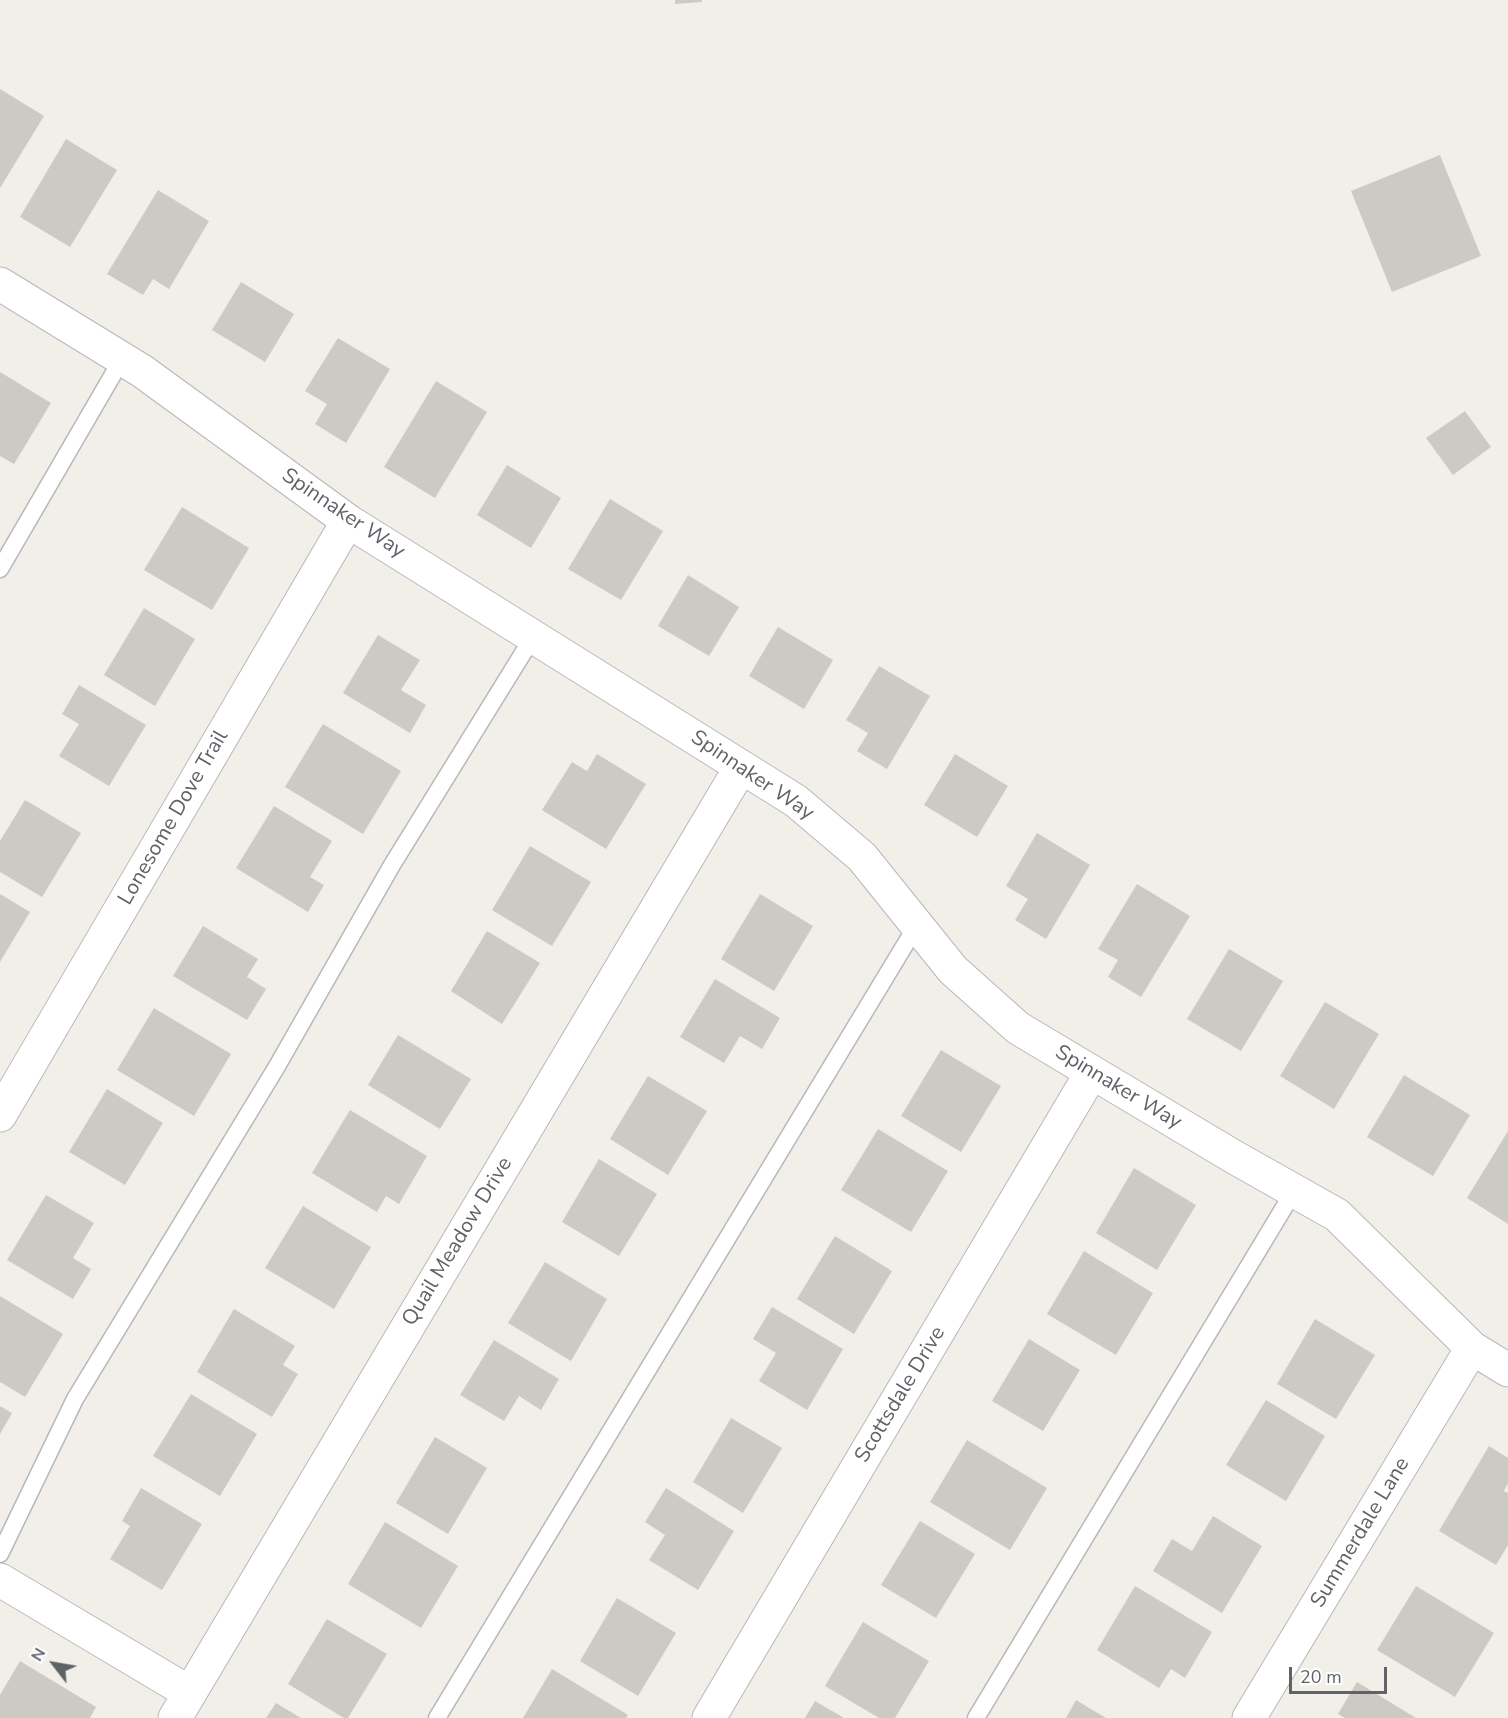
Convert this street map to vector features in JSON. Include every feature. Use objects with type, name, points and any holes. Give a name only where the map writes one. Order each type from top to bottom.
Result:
[{"type":"street","name":"Spinnaker Way","points":[[0,285],[142,371],[348,520],[796,801],[862,857],[953,970],[1018,1028],[1337,1215],[1472,1348],[1508,1370]]},
{"type":"street","name":"Lonesome Dove Trail","points":[[0,1115],[348,520]]},
{"type":"street","name":"Quail Meadow Drive","points":[[182,1705],[741,767]]},
{"type":"street","name":"Scottsdale Drive","points":[[709,1718],[1092,1072]]},
{"type":"street","name":"Summerdale Lane","points":[[1250,1718],[1472,1348]]},
{"type":"street","points":[[0,1580],[182,1705]]},
{"type":"lane","points":[[0,568],[122,359]]},
{"type":"lane","points":[[0,1554],[75,1399],[276,1068],[392,865],[533,637]]},
{"type":"lane","points":[[437,1718],[917,925]]},
{"type":"lane","points":[[976,1718],[1294,1191]]},
{"type":"building","points":[[675,0],[702,0],[702,2],[675,4]]},
{"type":"building","points":[[0,89],[44,116],[0,188]]},
{"type":"building","points":[[66,139],[117,170],[70,247],[20,217]]},
{"type":"building","points":[[1440,155],[1481,256],[1392,292],[1351,191]]},
{"type":"building","points":[[158,190],[209,221],[169,289],[153,279],[143,295],[107,274]]},
{"type":"building","points":[[241,282],[294,314],[265,362],[212,330]]},
{"type":"building","points":[[338,338],[390,369],[346,443],[315,424],[327,404],[305,391]]},
{"type":"building","points":[[0,372],[51,403],[14,464],[0,456]]},
{"type":"building","points":[[436,381],[487,412],[435,498],[384,467]]},
{"type":"building","points":[[1465,411],[1491,447],[1453,475],[1426,438]]},
{"type":"building","points":[[507,465],[561,498],[531,548],[477,515]]},
{"type":"building","points":[[610,499],[663,531],[621,600],[568,569]]},
{"type":"building","points":[[182,507],[249,548],[212,610],[144,570]]},
{"type":"building","points":[[688,575],[739,607],[709,656],[658,626]]},
{"type":"building","points":[[144,608],[195,639],[155,706],[104,675]]},
{"type":"building","points":[[778,627],[833,660],[804,709],[749,676]]},
{"type":"building","points":[[378,635],[420,660],[401,690],[426,705],[410,733],[343,693]]},
{"type":"building","points":[[879,666],[930,696],[887,769],[857,751],[868,733],[846,720]]},
{"type":"building","points":[[79,685],[146,725],[109,786],[59,756],[79,724],[62,714]]},
{"type":"building","points":[[323,724],[401,771],[363,834],[285,787]]},
{"type":"building","points":[[597,754],[646,784],[606,849],[542,810],[572,762],[587,771]]},
{"type":"building","points":[[955,754],[1008,786],[977,837],[924,805]]},
{"type":"building","points":[[25,800],[81,833],[42,897],[0,872],[0,841]]},
{"type":"building","points":[[274,806],[332,841],[310,877],[324,885],[308,912],[236,868]]},
{"type":"building","points":[[1037,833],[1090,865],[1046,939],[1015,920],[1028,899],[1006,886]]},
{"type":"building","points":[[530,846],[591,882],[552,946],[492,910]]},
{"type":"building","points":[[1137,884],[1190,916],[1141,997],[1108,977],[1118,960],[1098,949]]},
{"type":"building","points":[[0,894],[30,912],[0,962]]},
{"type":"building","points":[[760,894],[813,926],[774,991],[721,959]]},
{"type":"building","points":[[203,926],[258,959],[247,977],[266,989],[247,1020],[173,976]]},
{"type":"building","points":[[487,931],[540,963],[502,1024],[451,991]]},
{"type":"building","points":[[1229,949],[1283,981],[1241,1051],[1187,1019]]},
{"type":"building","points":[[715,979],[780,1018],[762,1049],[740,1036],[724,1063],[680,1037]]},
{"type":"building","points":[[1325,1002],[1379,1034],[1334,1109],[1280,1076]]},
{"type":"building","points":[[154,1008],[231,1054],[194,1116],[117,1070]]},
{"type":"building","points":[[398,1035],[471,1079],[440,1129],[368,1085]]},
{"type":"building","points":[[941,1050],[1001,1086],[961,1152],[901,1116]]},
{"type":"building","points":[[1404,1075],[1470,1115],[1433,1176],[1367,1137]]},
{"type":"building","points":[[648,1076],[707,1111],[668,1175],[610,1139]]},
{"type":"building","points":[[107,1089],[163,1123],[125,1185],[69,1152]]},
{"type":"building","points":[[350,1110],[427,1156],[399,1204],[386,1196],[377,1212],[312,1173]]},
{"type":"building","points":[[878,1129],[948,1171],[911,1232],[841,1190]]},
{"type":"building","points":[[1508,1131],[1508,1224],[1467,1198]]},
{"type":"building","points":[[599,1159],[657,1194],[619,1256],[562,1222]]},
{"type":"building","points":[[1134,1168],[1196,1205],[1157,1270],[1096,1233]]},
{"type":"building","points":[[46,1195],[94,1223],[73,1258],[91,1269],[73,1299],[7,1260]]},
{"type":"building","points":[[303,1206],[371,1247],[334,1309],[265,1268]]},
{"type":"building","points":[[835,1236],[892,1271],[854,1334],[797,1299]]},
{"type":"building","points":[[1084,1251],[1153,1293],[1116,1355],[1047,1314]]},
{"type":"building","points":[[545,1262],[607,1299],[571,1361],[508,1323]]},
{"type":"building","points":[[0,1296],[63,1334],[25,1397],[0,1382]]},
{"type":"building","points":[[772,1307],[843,1349],[807,1410],[759,1381],[776,1353],[753,1339]]},
{"type":"building","points":[[234,1309],[295,1346],[283,1365],[298,1374],[272,1417],[197,1372]]},
{"type":"building","points":[[1315,1319],[1375,1355],[1336,1419],[1277,1384]]},
{"type":"building","points":[[1029,1339],[1080,1370],[1043,1431],[992,1401]]},
{"type":"building","points":[[494,1340],[559,1379],[541,1410],[519,1396],[504,1421],[460,1395]]},
{"type":"building","points":[[191,1394],[257,1434],[220,1496],[153,1456]]},
{"type":"building","points":[[1266,1400],[1325,1436],[1286,1501],[1226,1465]]},
{"type":"building","points":[[0,1406],[12,1413],[0,1434]]},
{"type":"building","points":[[731,1418],[782,1448],[743,1513],[693,1482]]},
{"type":"building","points":[[435,1437],[487,1468],[448,1534],[396,1503]]},
{"type":"building","points":[[967,1440],[1047,1488],[1010,1550],[930,1502]]},
{"type":"building","points":[[1489,1446],[1508,1458],[1508,1483],[1504,1491],[1508,1493],[1508,1545],[1496,1565],[1439,1531]]},
{"type":"building","points":[[141,1488],[202,1524],[162,1590],[110,1559],[130,1526],[122,1521]]},
{"type":"building","points":[[666,1488],[734,1531],[698,1590],[649,1560],[665,1535],[645,1522]]},
{"type":"building","points":[[1213,1516],[1262,1546],[1222,1613],[1153,1571],[1172,1539],[1192,1551]]},
{"type":"building","points":[[920,1521],[975,1554],[936,1618],[881,1585]]},
{"type":"building","points":[[385,1522],[458,1566],[421,1628],[348,1584]]},
{"type":"building","points":[[1135,1586],[1212,1632],[1185,1678],[1171,1669],[1159,1688],[1097,1650]]},
{"type":"building","points":[[1416,1586],[1494,1633],[1455,1697],[1377,1650]]},
{"type":"building","points":[[617,1598],[676,1633],[638,1696],[580,1661]]},
{"type":"building","points":[[327,1619],[387,1654],[348,1718],[344,1718],[288,1684]]},
{"type":"building","points":[[863,1622],[929,1661],[895,1718],[879,1718],[825,1686]]},
{"type":"building","points":[[20,1661],[96,1707],[90,1718],[0,1718],[0,1695]]},
{"type":"building","points":[[552,1669],[628,1715],[626,1718],[523,1718]]},
{"type":"building","points":[[1357,1682],[1416,1718],[1345,1718],[1338,1714]]},
{"type":"building","points":[[1076,1700],[1106,1718],[1066,1718]]},
{"type":"building","points":[[815,1701],[844,1718],[805,1718]]},
{"type":"building","points":[[276,1703],[301,1718],[266,1718]]}]
